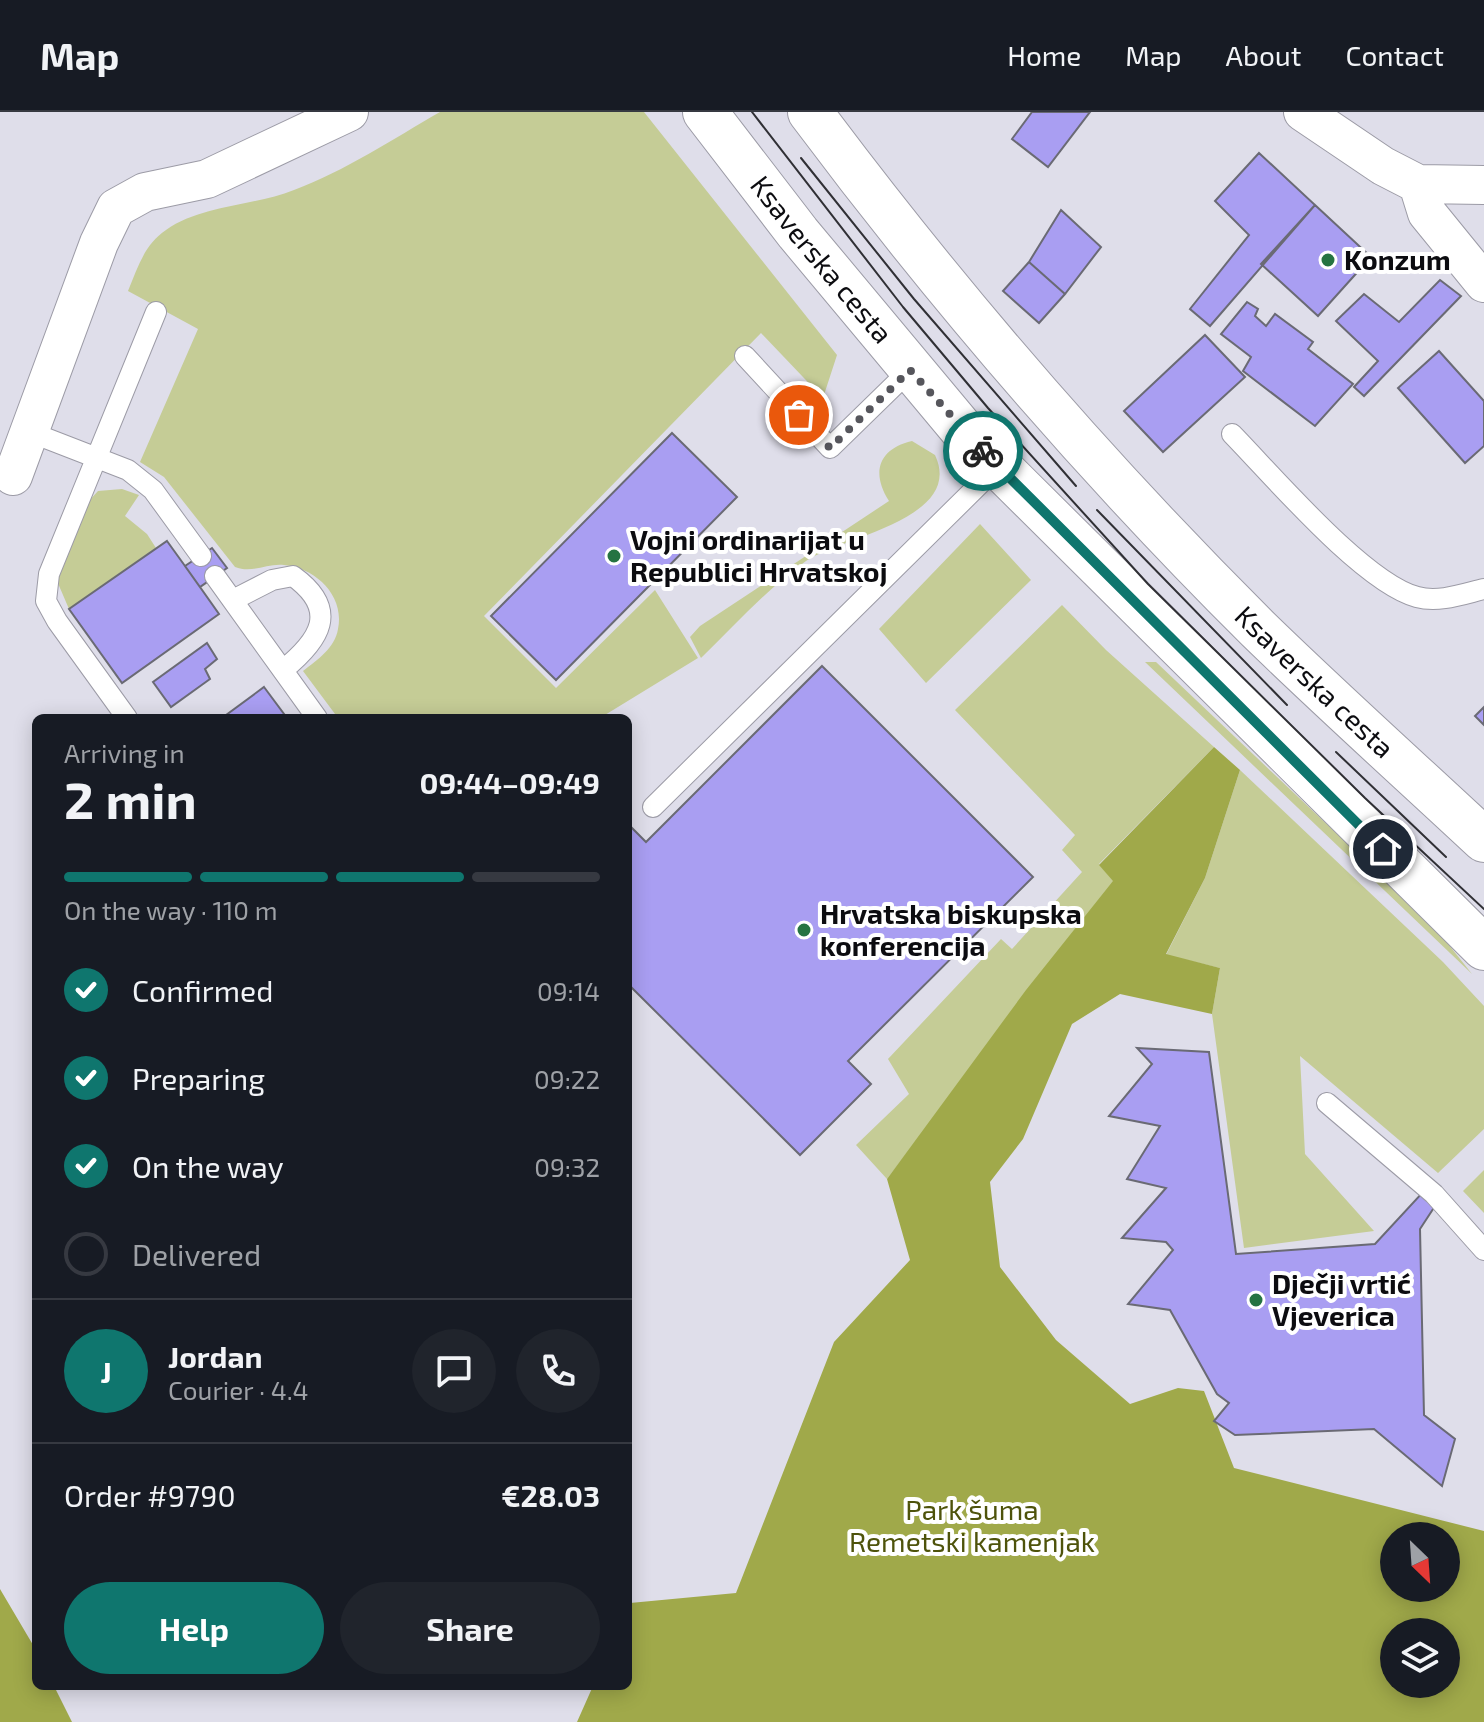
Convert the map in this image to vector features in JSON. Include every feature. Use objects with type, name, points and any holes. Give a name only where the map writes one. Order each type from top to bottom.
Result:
[{"type":"main road","name":"Ksaverska cesta","points":[[705,112],[910,370],[998,466],[1484,948]]},
{"type":"main road","name":"Ksaverska cesta","points":[[810,112],[944,283],[1128,493],[1259,629],[1484,840]]},
{"type":"street","points":[[13,476],[99,243],[116,208],[145,192],[207,179],[349,112]]},
{"type":"street","points":[[1323,118],[1418,184],[1484,185]]},
{"type":"street","points":[[1418,184],[1427,213],[1484,283]]},
{"type":"lane","points":[[124,714],[46,601],[49,574],[156,312]]},
{"type":"lane","points":[[745,356],[830,448],[910,370]]},
{"type":"lane","points":[[30,432],[128,470],[153,490],[201,556]]},
{"type":"lane","points":[[1232,434],[1367,570],[1417,597],[1450,598],[1484,589]]},
{"type":"lane","points":[[653,807],[998,466]]},
{"type":"lane","points":[[215,576],[314,714]]},
{"type":"lane","points":[[233,600],[272,580],[293,576],[311,589],[320,608],[320,629],[310,648],[283,670]]},
{"type":"lane","points":[[1327,1103],[1434,1194],[1484,1250]]},
{"type":"green space","points":[[440,112],[644,112],[837,355],[823,398],[761,333],[484,616],[556,688],[655,590],[698,658],[607,714],[335,714],[303,671],[329,648],[338,629],[337,605],[325,585],[296,567],[235,567],[164,477],[140,462],[198,329],[128,291],[152,242],[166,230],[196,215],[278,195],[332,174]]},
{"type":"green space","points":[[912,441],[935,455],[940,477],[932,495],[917,510],[895,523],[806,561],[765,595],[701,658],[690,637],[700,626],[889,501],[880,481],[881,464],[892,450]]},
{"type":"green space","points":[[122,489],[139,495],[125,516],[147,534],[156,548],[69,609],[57,581],[88,502],[98,491]]},
{"type":"green space","points":[[980,524],[1031,580],[926,683],[879,629]]},
{"type":"green space","points":[[1062,605],[1106,650],[1214,747],[1099,864],[1114,881],[887,1179],[856,1145],[909,1094],[888,1059],[1001,939],[1012,949],[1082,872],[1062,850],[1075,835],[955,710]]},
{"type":"green space","points":[[1145,662],[1156,662],[1433,925],[1472,974]]},
{"type":"green space","name":"Park šuma Remetski kamenjak","points":[[1214,747],[1240,770],[1205,878],[1166,954],[1220,968],[1212,1014],[1120,994],[1072,1024],[1023,1139],[990,1182],[1000,1267],[1056,1340],[1130,1404],[1178,1388],[1204,1391],[1234,1468],[1448,1522],[1380,1522],[1380,1602],[1460,1602],[1460,1525],[1484,1531],[1484,1722],[577,1722],[591,1690],[632,1690],[632,1603],[736,1593],[834,1342],[910,1260],[887,1179],[1026,990],[1113,881],[1099,865]]},
{"type":"green space","points":[[1240,770],[1443,962],[1484,1006],[1484,1129],[1438,1173],[1300,1056],[1305,1154],[1374,1231],[1244,1248],[1212,1014],[1220,968],[1166,955],[1205,878]]},
{"type":"green space","points":[[1484,1170],[1484,1213],[1463,1191]]},
{"type":"green space","points":[[0,1589],[32,1643],[32,1690],[56,1690],[72,1722],[0,1722]]},
{"type":"building","points":[[1032,112],[1090,112],[1048,167],[1012,139]]},
{"type":"building","points":[[1259,153],[1315,205],[1210,326],[1190,309],[1249,235],[1215,201]]},
{"type":"building","points":[[1315,205],[1371,257],[1318,316],[1261,264]]},
{"type":"building","points":[[1061,210],[1101,247],[1065,294],[1029,262]]},
{"type":"building","points":[[1029,262],[1065,294],[1039,323],[1003,291]]},
{"type":"building","points":[[1440,280],[1461,296],[1364,396],[1354,387],[1378,361],[1336,321],[1364,294],[1399,322]]},
{"type":"building","points":[[1247,302],[1258,309],[1255,316],[1266,326],[1275,314],[1313,342],[1308,349],[1353,384],[1315,426],[1243,371],[1251,357],[1221,334]]},
{"type":"building","points":[[1205,335],[1245,377],[1163,452],[1124,411]]},
{"type":"building","points":[[1439,351],[1484,401],[1484,446],[1465,463],[1398,388]]},
{"type":"building","name":"Vojni ordinarijat u Republici Hrvatskoj","points":[[672,433],[737,497],[556,680],[491,616]]},
{"type":"building","points":[[167,541],[185,566],[212,548],[227,568],[200,587],[219,614],[122,683],[69,609]]},
{"type":"building","points":[[212,548],[227,568],[200,587],[185,566]]},
{"type":"building","points":[[207,643],[217,659],[205,669],[210,679],[171,707],[153,682]]},
{"type":"building","name":"Hrvatska biskupska konferencija","points":[[822,666],[1033,877],[848,1061],[871,1084],[800,1155],[632,988],[632,828],[646,842]]},
{"type":"building","points":[[264,687],[284,714],[227,714]]},
{"type":"building","points":[[1484,707],[1484,725],[1475,716]]},
{"type":"building","points":[[1137,1048],[1209,1052],[1236,1254],[1375,1244],[1423,1192],[1437,1203],[1420,1229],[1424,1415],[1455,1439],[1442,1486],[1374,1429],[1235,1435],[1214,1421],[1229,1403],[1217,1394],[1170,1310],[1128,1304],[1173,1250],[1166,1242],[1122,1238],[1166,1188],[1127,1179],[1160,1126],[1109,1116],[1152,1064]]},
{"type":"tram line","points":[[752,112],[903,307],[988,408],[1148,584],[1365,798],[1484,909]]},
{"type":"tram line","points":[[801,158],[914,299],[1076,486]]},
{"type":"tram line","points":[[1097,510],[1287,705]]},
{"type":"tram line","points":[[1336,752],[1446,857]]},
{"type":"way so far","points":[[799,415],[830,448],[910,370],[983,451]]},
{"type":"place","name":"Konzum","points":[[1328,260]]},
{"type":"place","name":"Vojni ordinarijat u Republici Hrvatskoj","points":[[614,556]]},
{"type":"place","name":"Hrvatska biskupska konferencija","points":[[804,930]]},
{"type":"place","name":"Dječji vrtić Vjeverica","points":[[1256,1300]]},
{"type":"route","points":[[983,451],[1383,849]]}]
